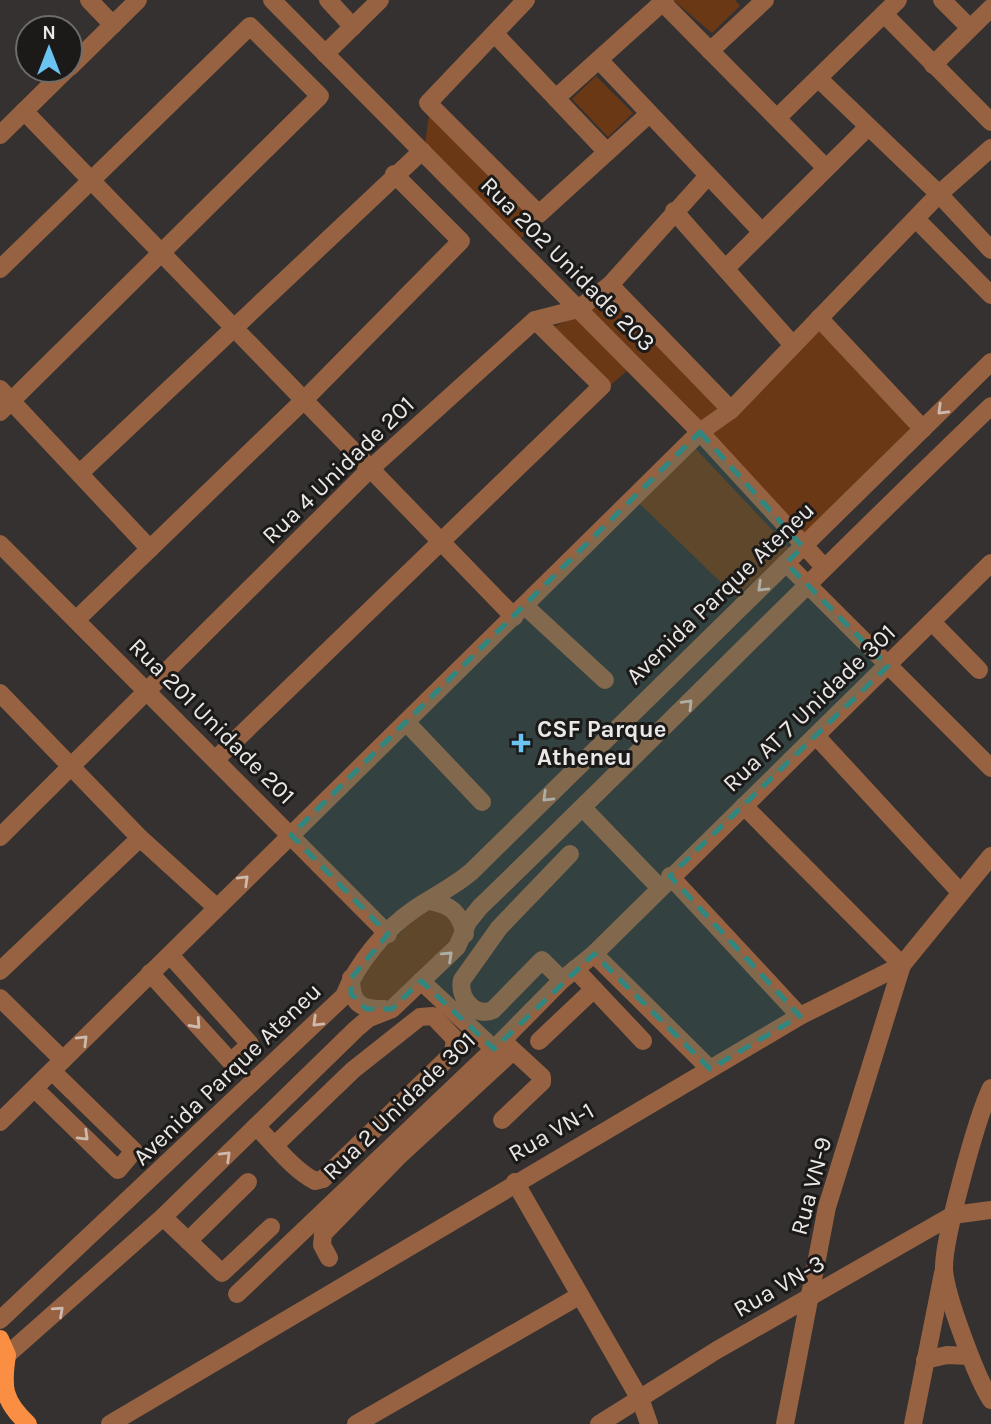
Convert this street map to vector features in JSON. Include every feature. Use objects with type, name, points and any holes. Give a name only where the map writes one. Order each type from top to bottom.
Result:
[{"type":"main road","points":[[2,1359],[9,1402],[28,1424]]},
{"type":"main road","points":[[0,1412],[12,1424]]},
{"type":"street","points":[[89,0],[113,25]]},
{"type":"street","points":[[84,53],[138,0]]},
{"type":"street","points":[[328,0],[353,27]]},
{"type":"street","points":[[326,54],[380,0]]},
{"type":"street","points":[[526,0],[428,103],[539,214],[649,114]]},
{"type":"street","points":[[777,118],[898,0]]},
{"type":"street","points":[[942,0],[970,28]]},
{"type":"street","points":[[556,98],[664,1],[826,168]]},
{"type":"street","points":[[710,51],[757,2]]},
{"type":"street","points":[[933,65],[991,8]]},
{"type":"street","points":[[0,269],[265,10],[320,96],[4,400],[80,473],[150,549]]},
{"type":"street","name":"Rua 202 Unidade 203","points":[[265,10],[326,54],[700,432],[823,566]]},
{"type":"street","points":[[884,14],[991,122]]},
{"type":"street","points":[[495,34],[606,151]]},
{"type":"street","points":[[600,61],[707,177],[762,232]]},
{"type":"street","points":[[819,79],[939,194],[991,250]]},
{"type":"street","points":[[0,135],[52,84]]},
{"type":"street","points":[[24,111],[438,542],[605,680]]},
{"type":"street","points":[[726,268],[868,127]]},
{"type":"street","points":[[0,1122],[700,432],[731,410],[792,344],[917,220],[939,194],[991,148]]},
{"type":"street","points":[[80,473],[422,150]]},
{"type":"street","points":[[76,621],[303,401],[461,241],[394,174]]},
{"type":"street","name":"Rua 202 Unidade 203","points":[[578,309],[610,285],[707,177]]},
{"type":"street","points":[[674,211],[792,344]]},
{"type":"street","points":[[917,220],[991,295]]},
{"type":"street","points":[[610,285],[731,410]]},
{"type":"street","name":"Rua 4 Unidade 201","points":[[0,836],[148,693],[369,470],[535,320],[578,309]]},
{"type":"street","points":[[819,318],[923,429]]},
{"type":"street","points":[[215,760],[602,386],[535,320]]},
{"type":"street","name":"Avenida Parque Ateneu","points":[[0,1320],[344,996],[363,958],[415,909],[450,890],[471,872],[991,362]]},
{"type":"street","points":[[2,1359],[163,1217],[356,1029],[369,1018],[392,1009],[457,947],[468,922],[480,907],[583,808],[823,566],[991,406]]},
{"type":"street","name":"Rua 201 Unidade 201","points":[[2,551],[76,621],[388,934]]},
{"type":"street","points":[[786,563],[991,768]]},
{"type":"street","name":"Rua AT 7 Unidade 301","points":[[594,954],[665,881],[817,737],[991,563]]},
{"type":"street","points":[[932,622],[979,670]]},
{"type":"street","points":[[0,694],[140,838],[216,907]]},
{"type":"street","points":[[406,722],[482,802]]},
{"type":"street","points":[[817,737],[960,892]]},
{"type":"street","points":[[744,806],[902,965]]},
{"type":"street","points":[[583,808],[665,881],[800,1016]]},
{"type":"street","points":[[0,971],[140,838]]},
{"type":"street","points":[[570,855],[499,928],[462,980],[460,989],[463,998],[478,1012],[486,1014],[542,960],[594,989],[643,1041]]},
{"type":"street","name":"Rua VN-1","points":[[110,1424],[515,1182],[800,1016],[902,965],[991,856]]},
{"type":"street","points":[[429,901],[448,905],[460,917],[465,934]]},
{"type":"street","points":[[594,954],[710,1069]]},
{"type":"street","name":"Rua 2 Unidade 301","points":[[237,1294],[503,1047],[569,974],[594,954]]},
{"type":"street","points":[[150,973],[231,1062],[250,1044],[170,955]]},
{"type":"street","name":"Rua VN-9","points":[[785,1424],[827,1207],[902,965]]},
{"type":"street","points":[[351,978],[351,994],[356,1003],[366,1009],[392,1009]]},
{"type":"street","points":[[421,981],[542,1077],[542,1082],[502,1120]]},
{"type":"street","points":[[539,1041],[594,989]]},
{"type":"street","points":[[0,998],[134,1151],[118,1170],[35,1088]]},
{"type":"street","points":[[256,1126],[275,1145],[307,1177],[315,1181],[323,1179],[453,1053],[455,1039],[433,1016],[420,1017],[353,1070],[275,1145]]},
{"type":"street","points":[[328,1258],[322,1245],[323,1234],[503,1047]]},
{"type":"street","points":[[914,1424],[953,1215],[991,1088]]},
{"type":"street","points":[[188,1241],[248,1182]]},
{"type":"street","points":[[515,1182],[640,1401],[649,1424]]},
{"type":"street","name":"Rua VN-3","points":[[599,1424],[640,1401],[717,1350],[953,1215],[991,1210]]},
{"type":"street","points":[[163,1217],[222,1273],[271,1227]]},
{"type":"street","points":[[944,1270],[970,1356],[991,1400]]},
{"type":"street","points":[[356,1424],[579,1296]]},
{"type":"street","points":[[925,1360],[947,1355],[970,1356]]},
{"type":"highlighted area","points":[[700,432],[803,547],[786,563],[888,666],[670,876],[800,1016],[710,1069],[594,954],[494,1049],[421,981],[392,1009],[366,1009],[351,994],[351,978],[388,934],[291,835]]},
{"type":"shaded area","points":[[673,0],[735,0],[740,6],[712,33]]},
{"type":"shaded area","points":[[596,76],[633,113],[608,137],[572,99]]},
{"type":"shaded area","points":[[430,108],[541,220],[519,240],[424,151]]},
{"type":"shaded area","points":[[609,292],[723,406],[702,424],[585,311]]},
{"type":"shaded area","points":[[576,317],[627,371],[608,387],[550,328]]},
{"type":"shaded area","points":[[818,326],[915,430],[802,537],[707,435]]},
{"type":"shaded area","points":[[695,448],[790,549],[736,597],[640,504]]},
{"type":"shaded area","points":[[432,909],[450,919],[455,939],[390,1005],[363,1002],[356,977],[420,913]]},
{"type":"place","name":"CSF Parque Atheneu","points":[[521,743]]}]
